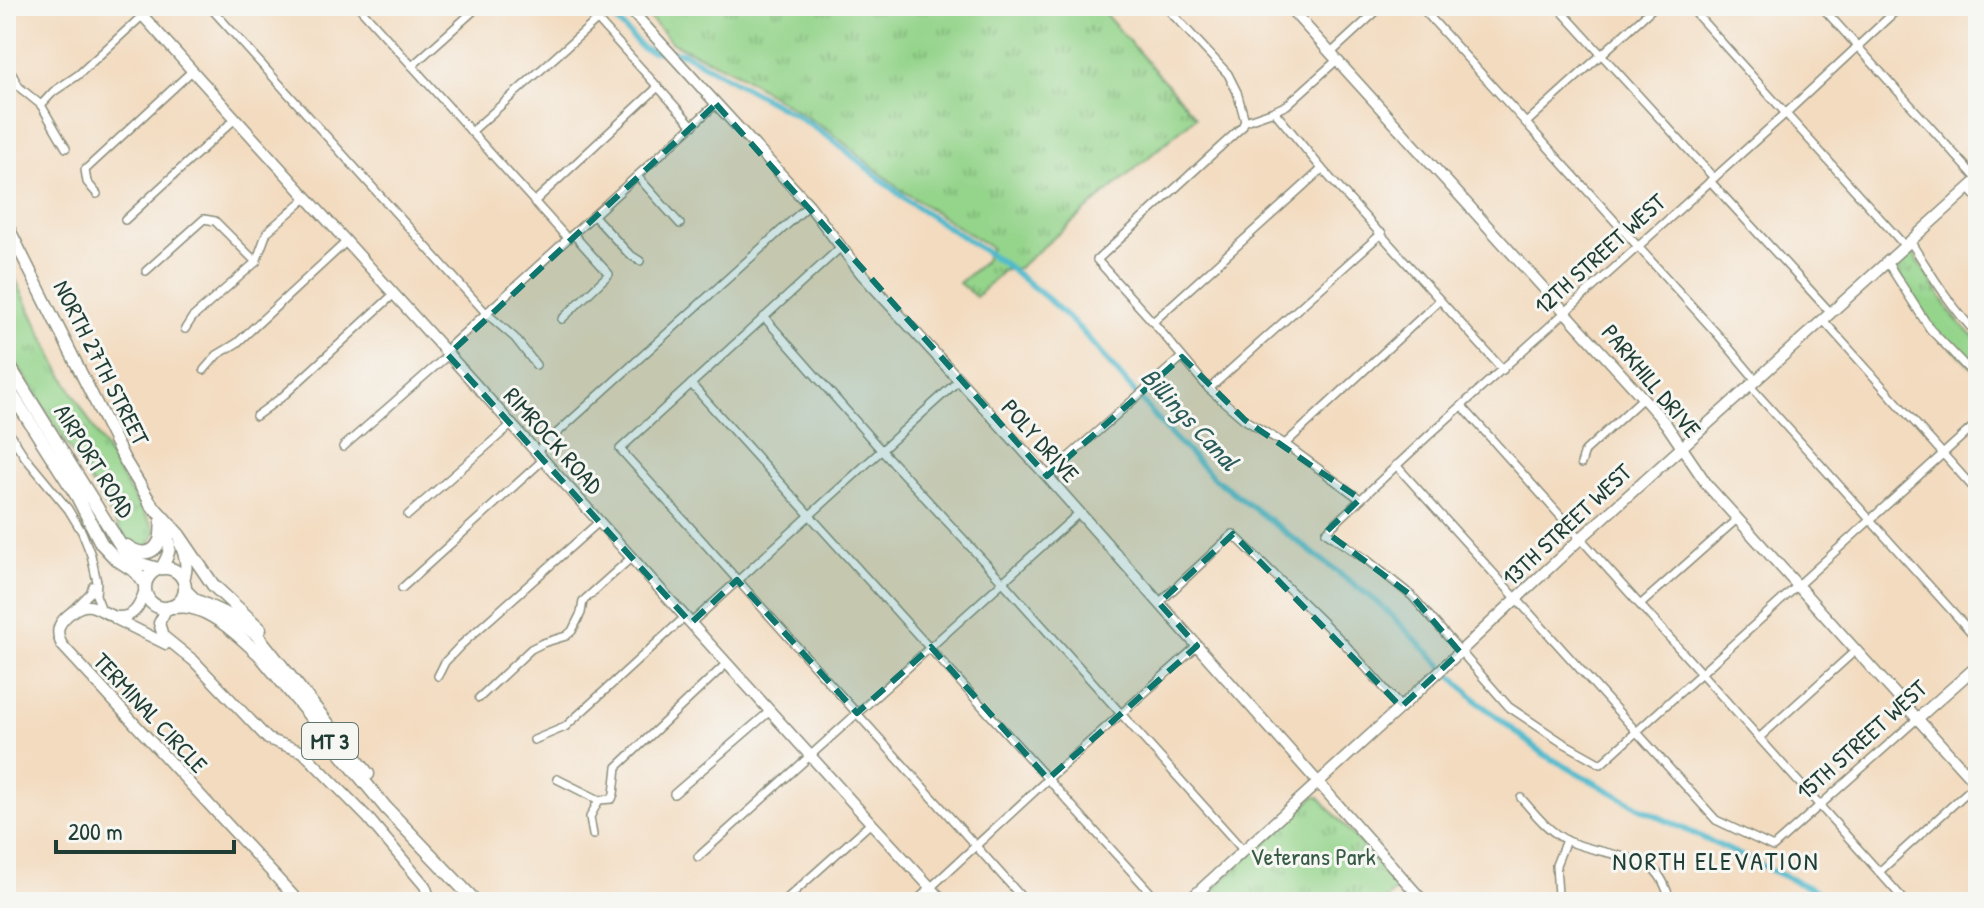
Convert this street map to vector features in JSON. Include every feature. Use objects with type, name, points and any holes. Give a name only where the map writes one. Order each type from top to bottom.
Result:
[{"type":"highway","name":"AIRPORT ROAD","points":[[6,361],[126,554],[159,568],[174,570],[195,600],[232,617],[256,634],[325,719]]},
{"type":"highway","name":"AIRPORT ROAD","points":[[6,385],[10,396],[77,496],[101,543],[116,559],[136,572],[152,604],[168,607]]},
{"type":"highway","name":"MT 3","points":[[150,503],[179,535],[213,585],[268,637],[325,719],[389,801],[476,902],[386,808],[259,654],[209,615],[189,607],[168,607]]},
{"type":"highway","points":[[113,531],[129,548],[145,553],[159,542],[162,520]]},
{"type":"highway","points":[[145,587],[147,578],[159,568]]},
{"type":"highway","points":[[168,607],[182,598],[184,585]]},
{"type":"main road","name":"NORTH 27TH STREET","points":[[6,223],[124,459],[150,503],[181,543],[186,569],[184,585]]},
{"type":"main road","name":"NORTH 27TH STREET","points":[[159,568],[167,558],[170,545],[162,520]]},
{"type":"street","name":"RIMROCK ROAD","points":[[134,6],[944,902]]},
{"type":"street","points":[[209,6],[486,313],[515,338],[536,365]]},
{"type":"street","points":[[358,6],[534,202],[609,274],[562,319]]},
{"type":"street","points":[[412,66],[479,6]]},
{"type":"street","points":[[585,6],[693,126]]},
{"type":"street","name":"POLY DRIVE","points":[[627,6],[809,205],[861,273],[1047,476],[1424,902]]},
{"type":"street","points":[[1165,6],[1228,74],[1245,121],[1097,260],[1209,389],[1245,420],[1285,444],[1360,499]]},
{"type":"street","name":"PARKHILL DRIVE","points":[[1288,6],[1666,424],[1708,486],[1977,785]]},
{"type":"street","points":[[1245,121],[1287,105],[1382,6]]},
{"type":"street","points":[[1420,6],[1638,247],[1871,520],[1978,640]]},
{"type":"street","points":[[1557,6],[1712,179],[1978,493]]},
{"type":"street","points":[[1526,123],[1655,6]]},
{"type":"street","points":[[1689,6],[1785,114],[1908,244],[1961,317],[1978,335]]},
{"type":"street","points":[[1821,6],[1978,180]]},
{"type":"street","name":"12TH STREET WEST","points":[[1460,652],[1412,596],[1326,532],[1901,6]]},
{"type":"street","points":[[41,105],[142,16]]},
{"type":"street","points":[[471,132],[597,20]]},
{"type":"street","points":[[97,194],[87,182],[85,170],[192,71]]},
{"type":"street","points":[[12,74],[19,87],[41,105],[66,148]]},
{"type":"street","points":[[534,202],[658,87]]},
{"type":"street","points":[[343,447],[448,355],[451,345],[716,104]]},
{"type":"street","points":[[1274,111],[1322,169],[1503,370]]},
{"type":"street","points":[[125,220],[235,119]]},
{"type":"street","points":[[1153,322],[1322,169]]},
{"type":"street","points":[[638,177],[680,224]]},
{"type":"street","name":"13TH STREET WEST","points":[[1187,902],[1580,539],[1978,180]]},
{"type":"street","points":[[1969,188],[1978,199]]},
{"type":"street","points":[[185,329],[192,318],[256,262],[267,232],[306,198]]},
{"type":"street","points":[[402,588],[809,205]]},
{"type":"street","points":[[594,216],[629,254],[640,261]]},
{"type":"street","points":[[146,271],[204,219],[215,221],[256,262]]},
{"type":"street","points":[[1209,389],[1382,233]]},
{"type":"street","points":[[204,370],[217,355],[237,343],[346,242]]},
{"type":"street","points":[[841,247],[620,449],[1026,902]]},
{"type":"street","points":[[1887,262],[1930,329],[1978,379]]},
{"type":"street","points":[[256,416],[282,397],[394,294]]},
{"type":"street","points":[[1285,444],[1440,300]]},
{"type":"street","points":[[764,317],[1244,851]]},
{"type":"street","points":[[1047,476],[1182,357]]},
{"type":"street","points":[[534,740],[565,727],[737,580],[958,381]]},
{"type":"street","points":[[691,384],[1159,902]]},
{"type":"street","points":[[1581,464],[1585,451],[1643,398]]},
{"type":"street","points":[[1462,406],[1906,902]]},
{"type":"street","points":[[1460,652],[1509,707],[1601,764],[1978,422]]},
{"type":"street","points":[[408,515],[511,425]]},
{"type":"street","points":[[6,428],[79,525],[97,582],[96,595],[106,612]]},
{"type":"street","points":[[1396,465],[1637,732]]},
{"type":"street","points":[[698,857],[1079,513]]},
{"type":"street","points":[[1640,605],[1737,519]]},
{"type":"street","points":[[438,676],[445,662],[461,645],[599,522]]},
{"type":"street","points":[[1159,603],[1233,534],[1343,642],[1401,707]]},
{"type":"street","points":[[479,698],[531,649],[572,631],[583,601],[631,558]]},
{"type":"street","points":[[72,611],[91,591],[94,576]]},
{"type":"street","name":"TERMINAL CIRCLE","points":[[145,587],[138,607],[121,617],[84,605],[72,611],[60,623],[59,639],[68,653],[299,902]]},
{"type":"street","name":"TERMINAL CIRCLE","points":[[168,607],[159,623],[160,632],[168,642],[194,661],[268,739],[298,749],[307,756],[381,831],[425,886],[431,902]]},
{"type":"street","name":"TERMINAL CIRCLE","points":[[106,612],[179,649]]},
{"type":"street","points":[[915,902],[1197,646]]},
{"type":"street","points":[[1759,738],[1856,650]]},
{"type":"street","points":[[557,779],[599,800],[612,799],[617,767],[727,663]]},
{"type":"street","name":"15TH STREET WEST","points":[[1637,732],[1716,820],[1773,847],[1978,665]]},
{"type":"street","points":[[674,794],[770,711]]},
{"type":"street","points":[[1879,872],[1977,785]]},
{"type":"street","points":[[1521,798],[1542,822],[1566,840],[1627,858],[1655,870],[1668,891],[1670,902]]},
{"type":"street","points":[[593,835],[590,817],[599,800]]},
{"type":"street","points":[[783,902],[871,823]]},
{"type":"street","points":[[1553,902],[1558,895],[1556,865],[1566,840]]},
{"type":"highlighted area","points":[[716,104],[1047,476],[1182,357],[1245,420],[1360,499],[1326,532],[1412,596],[1460,652],[1401,707],[1233,534],[1159,603],[1197,646],[1048,779],[931,647],[857,713],[737,580],[691,623],[448,355]]},
{"type":"green space","points":[[639,6],[1098,6],[1196,117],[1018,268],[1002,271],[976,297],[959,283],[984,262],[991,248],[901,190],[833,134],[739,74],[672,43]]},
{"type":"green space","points":[[1909,254],[1914,254],[1954,317],[1978,341],[1978,373],[1936,332],[1896,271]]},
{"type":"green space","points":[[6,260],[57,365],[156,531],[148,547],[128,543],[6,346]]},
{"type":"green space","name":"Veterans Park","points":[[1314,797],[1319,797],[1399,887],[1383,902],[1199,902]]},
{"type":"waterway","name":"Billings Canal","points":[[604,6],[642,48],[683,53],[829,137],[909,202],[1003,263],[1047,298],[1081,330],[1172,436],[1214,478],[1381,605],[1479,703],[1545,755],[1642,809],[1839,902]]},
{"type":"district","name":"NORTH ELEVATION","points":[[1716,861]]}]
